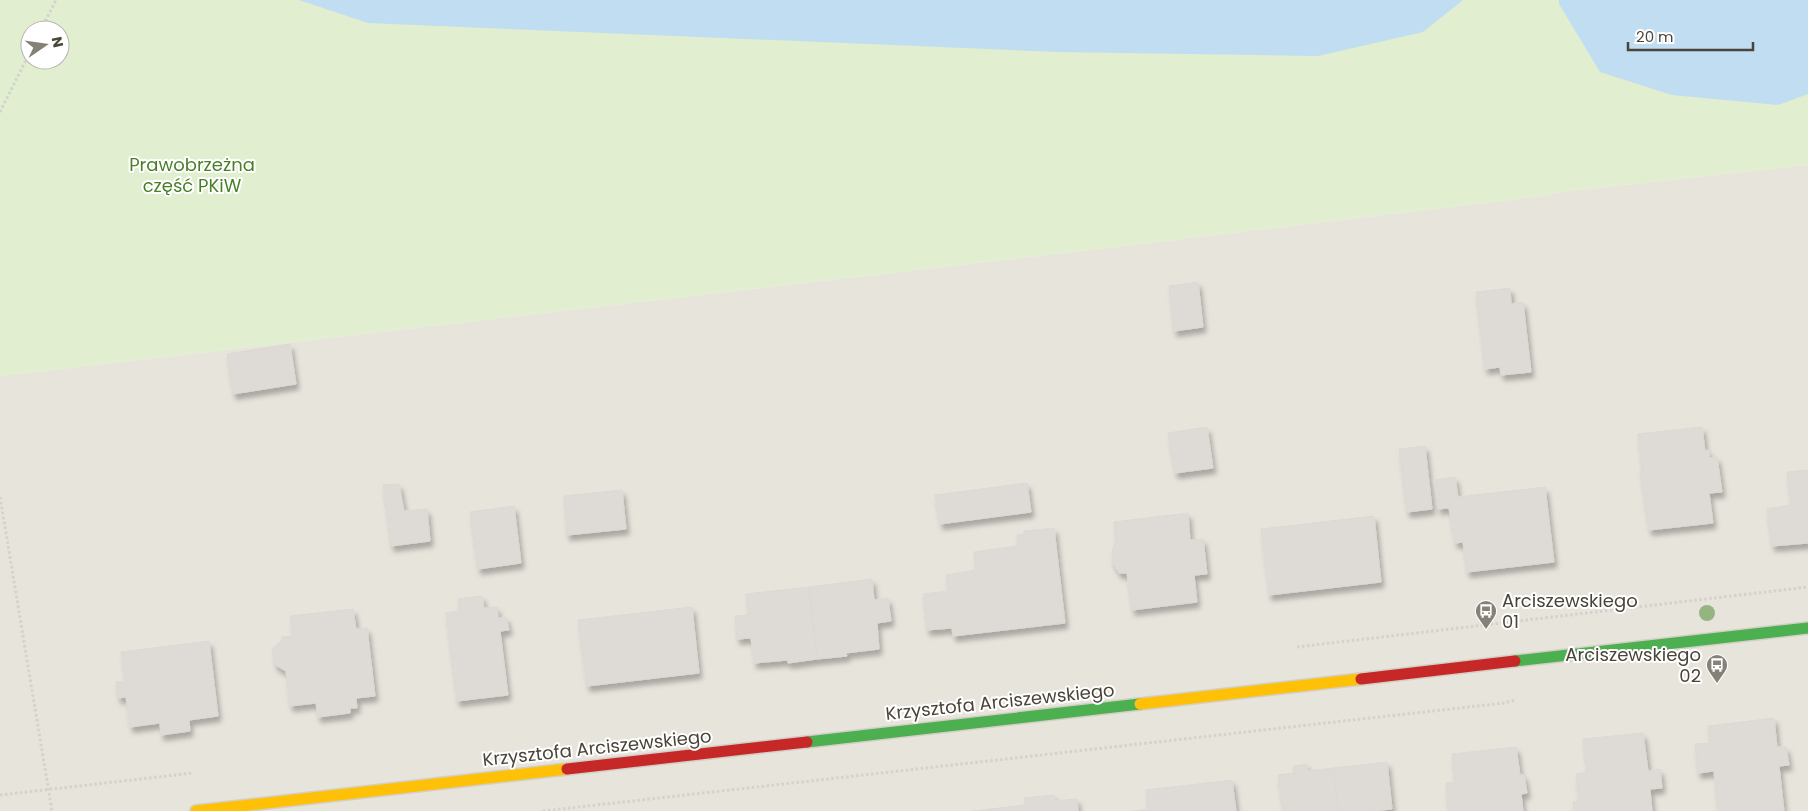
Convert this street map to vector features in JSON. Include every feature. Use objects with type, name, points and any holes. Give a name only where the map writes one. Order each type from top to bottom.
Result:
[{"type":"street","name":"Krzysztofa Arciszewskiego","points":[[196,811],[1808,628]]},
{"type":"path","points":[[46,20],[56,0]]},
{"type":"path","points":[[0,112],[21,70]]},
{"type":"path","points":[[0,497],[52,811]]},
{"type":"path","points":[[1289,648],[1808,587]]},
{"type":"path","points":[[0,794],[196,772]]},
{"type":"shaded area","points":[[1808,165],[1808,811],[0,811],[0,376],[1107,248],[1543,196],[1561,192]]},
{"type":"green space","name":"Prawobrzeżna część PKiW","points":[[0,0],[1808,0],[1808,165],[1561,192],[1543,196],[0,376]]},
{"type":"water","points":[[299,0],[1463,0],[1423,32],[1318,56],[1057,52],[368,23]]},
{"type":"water","points":[[1559,0],[1808,0],[1808,94],[1778,105],[1672,95],[1600,72],[1559,4]]},
{"type":"building","points":[[1198,282],[1203,327],[1174,331],[1169,286]]},
{"type":"building","points":[[1510,288],[1511,304],[1523,302],[1531,372],[1501,375],[1500,367],[1485,369],[1476,292]]},
{"type":"building","points":[[290,344],[296,384],[233,394],[227,354]]},
{"type":"building","points":[[1207,427],[1213,468],[1175,473],[1168,433]]},
{"type":"building","points":[[1702,427],[1705,451],[1709,450],[1709,458],[1717,457],[1722,492],[1709,493],[1713,523],[1649,530],[1640,471],[1642,471],[1638,434]]},
{"type":"building","points":[[1425,446],[1432,509],[1407,512],[1399,449]]},
{"type":"building","points":[[1808,470],[1808,543],[1772,546],[1767,509],[1791,505],[1787,472]]},
{"type":"building","points":[[1455,477],[1458,497],[1545,487],[1554,562],[1467,572],[1463,542],[1455,543],[1449,508],[1438,509],[1434,480]]},
{"type":"building","points":[[1027,483],[1031,512],[940,524],[935,495]]},
{"type":"building","points":[[399,484],[404,511],[427,509],[430,541],[391,546],[383,485]]},
{"type":"building","points":[[622,490],[626,529],[567,535],[564,496]]},
{"type":"building","points":[[514,506],[521,563],[478,569],[470,512]]},
{"type":"building","points":[[1188,513],[1190,540],[1203,539],[1207,574],[1194,575],[1197,602],[1132,610],[1127,573],[1119,573],[1113,563],[1112,551],[1116,540],[1114,522]]},
{"type":"building","points":[[1374,516],[1381,582],[1269,595],[1261,529]]},
{"type":"building","points":[[1054,528],[1065,623],[953,636],[952,628],[927,630],[923,594],[948,591],[946,575],[976,570],[974,552],[1017,546],[1017,535],[1024,534],[1024,531]]},
{"type":"building","points":[[872,579],[874,600],[888,598],[891,621],[877,623],[879,649],[846,653],[847,656],[817,659],[809,587]]},
{"type":"building","points":[[809,587],[817,659],[788,663],[788,660],[754,663],[751,638],[737,639],[735,616],[749,615],[746,594]]},
{"type":"building","points":[[482,596],[484,608],[497,607],[498,618],[506,617],[509,630],[500,631],[508,695],[457,701],[446,613],[459,611],[458,599]]},
{"type":"building","points":[[692,607],[699,673],[587,686],[578,620]]},
{"type":"building","points":[[353,609],[356,629],[367,628],[375,696],[356,698],[357,708],[350,708],[350,713],[318,717],[316,703],[290,706],[286,671],[275,665],[272,649],[282,640],[282,637],[293,636],[290,616]]},
{"type":"building","points":[[209,641],[218,716],[189,720],[190,731],[161,735],[160,723],[130,727],[126,697],[118,698],[116,682],[125,681],[121,652]]},
{"type":"building","points":[[1774,718],[1777,747],[1786,747],[1789,765],[1779,766],[1784,811],[1718,811],[1714,771],[1698,773],[1695,744],[1710,743],[1708,726]]},
{"type":"building","points":[[1643,733],[1648,771],[1660,769],[1662,788],[1650,789],[1652,811],[1574,811],[1573,802],[1579,802],[1576,774],[1587,772],[1583,739]]},
{"type":"building","points":[[1516,747],[1520,775],[1524,775],[1527,793],[1521,794],[1523,811],[1448,811],[1446,783],[1455,782],[1452,754]]},
{"type":"building","points":[[1387,762],[1392,809],[1338,811],[1333,768]]},
{"type":"building","points":[[1307,764],[1307,771],[1333,768],[1338,811],[1283,811],[1278,775],[1294,773],[1293,766]]},
{"type":"building","points":[[1232,780],[1236,811],[1134,811],[1148,809],[1146,790]]},
{"type":"building","points":[[1054,795],[1054,801],[1077,799],[1078,811],[973,811],[1025,805],[1024,798]]},
{"type":"traffic: fast","points":[[1515,661],[1808,628]]},
{"type":"traffic: fast","points":[[807,742],[1140,704]]},
{"type":"traffic: slow","points":[[1140,704],[1361,679]]},
{"type":"traffic: slow","points":[[196,811],[567,769]]},
{"type":"traffic: jam","points":[[1361,679],[1515,661]]},
{"type":"traffic: jam","points":[[567,769],[807,742]]},
{"type":"place","name":"Arciszewskiego 01","points":[[1486,630]]},
{"type":"place","name":"Arciszewskiego 02","points":[[1717,684]]}]
